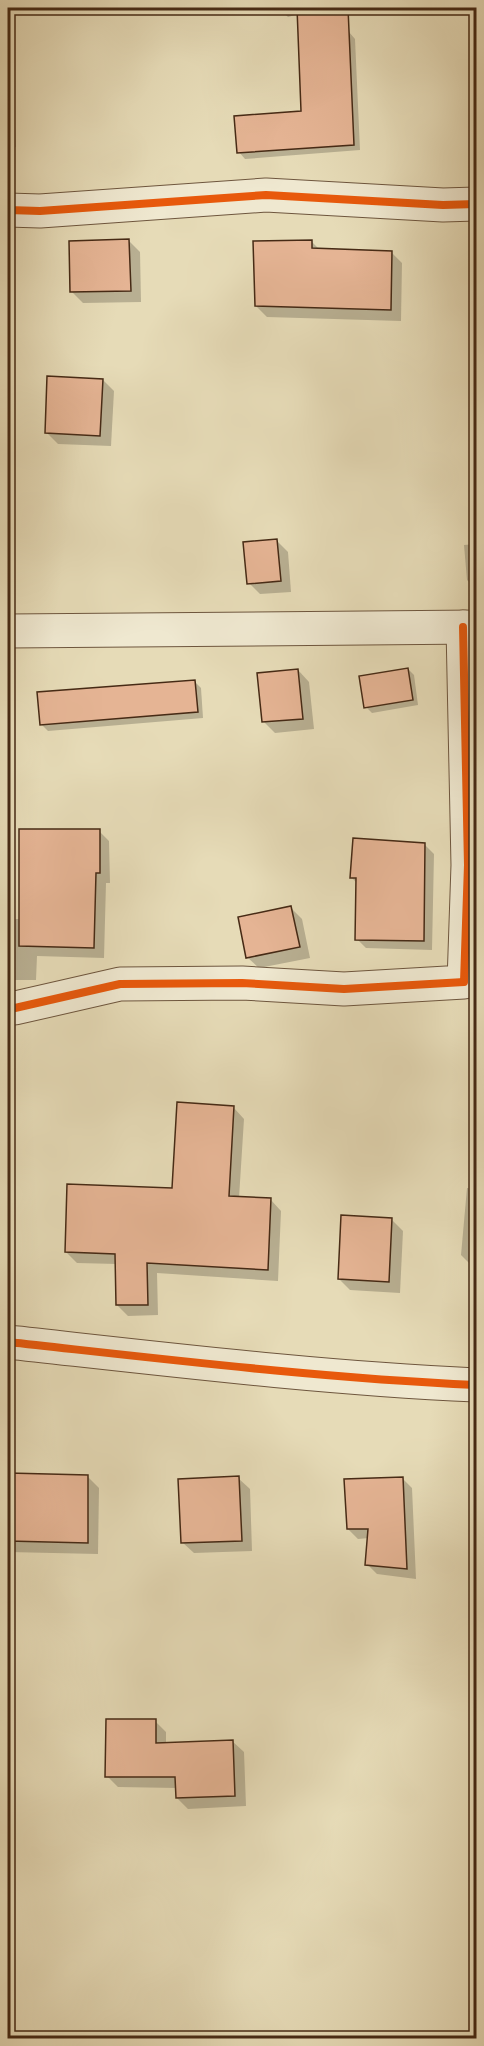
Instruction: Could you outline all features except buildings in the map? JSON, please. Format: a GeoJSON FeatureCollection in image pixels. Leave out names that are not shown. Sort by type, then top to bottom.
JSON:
{"type":"FeatureCollection","features":[{"type":"Feature","properties":{"kind":"street"},"geometry":{"type":"LineString","coordinates":[[8,210],[40,211],[266,195],[443,205],[477,204]]}},
{"type":"Feature","properties":{"kind":"street"},"geometry":{"type":"LineString","coordinates":[[8,631],[470,627],[468,865],[464,982],[344,989],[242,983],[120,984],[15,1008],[8,1007]]}},
{"type":"Feature","properties":{"kind":"street"},"geometry":{"type":"LineString","coordinates":[[8,1342],[253,1369],[404,1382],[477,1385]]}},
{"type":"Feature","properties":{"kind":"cycle path"},"geometry":{"type":"LineString","coordinates":[[8,210],[40,211],[266,195],[443,205],[476,204]]}},
{"type":"Feature","properties":{"kind":"cycle path"},"geometry":{"type":"LineString","coordinates":[[8,1007],[15,1008],[120,984],[242,983],[344,989],[464,982],[468,865],[463,627]]}},
{"type":"Feature","properties":{"kind":"cycle path"},"geometry":{"type":"LineString","coordinates":[[8,1342],[300,1373],[476,1385]]}}]}
